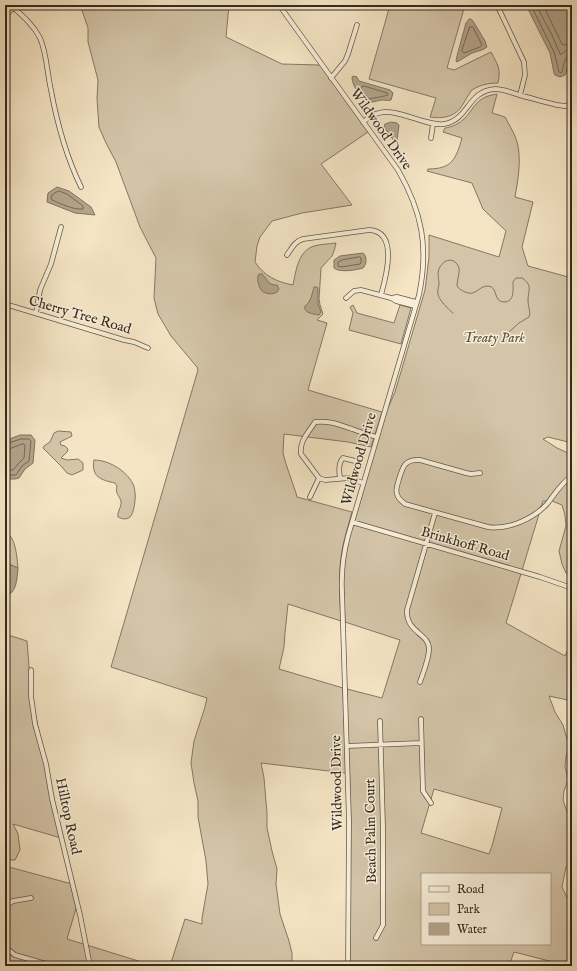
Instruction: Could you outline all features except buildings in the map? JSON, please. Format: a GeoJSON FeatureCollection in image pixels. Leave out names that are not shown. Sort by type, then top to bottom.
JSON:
{"type":"FeatureCollection","features":[{"type":"Feature","properties":{"kind":"street","name":"Wildwood Drive"},"geometry":{"type":"LineString","coordinates":[[279,5],[398,170],[410,194],[417,213],[423,251],[423,270],[416,304],[343,554],[341,579],[349,819],[348,966]]}},
{"type":"Feature","properties":{"kind":"street"},"geometry":{"type":"LineString","coordinates":[[497,5],[525,65],[525,75],[520,95]]}},
{"type":"Feature","properties":{"kind":"street"},"geometry":{"type":"LineString","coordinates":[[5,16],[15,7],[40,38],[62,139],[71,165],[81,187]]}},
{"type":"Feature","properties":{"kind":"street"},"geometry":{"type":"LineString","coordinates":[[331,78],[345,61],[357,25]]}},
{"type":"Feature","properties":{"kind":"street"},"geometry":{"type":"LineString","coordinates":[[363,122],[377,113],[387,112],[433,124],[446,124],[457,119],[465,112],[470,102],[475,97],[485,92],[498,89],[557,105],[565,106],[572,104]]}},
{"type":"Feature","properties":{"kind":"street"},"geometry":{"type":"LineString","coordinates":[[431,138],[433,124]]}},
{"type":"Feature","properties":{"kind":"street"},"geometry":{"type":"LineString","coordinates":[[36,313],[40,290],[52,264],[61,228]]}},
{"type":"Feature","properties":{"kind":"street"},"geometry":{"type":"LineString","coordinates":[[287,255],[295,243],[303,239],[369,230],[379,232],[385,239],[388,254],[386,277],[381,295]]}},
{"type":"Feature","properties":{"kind":"street"},"geometry":{"type":"LineString","coordinates":[[346,298],[359,290],[366,290],[391,298],[397,297],[416,304]]}},
{"type":"Feature","properties":{"kind":"street","name":"Cherry Tree Road"},"geometry":{"type":"LineString","coordinates":[[5,304],[134,342],[148,348]]}},
{"type":"Feature","properties":{"kind":"street"},"geometry":{"type":"LineString","coordinates":[[363,483],[349,478],[325,480],[319,478],[301,454],[300,450],[303,440],[315,422],[342,425],[376,437]]}},
{"type":"Feature","properties":{"kind":"street"},"geometry":{"type":"LineString","coordinates":[[340,478],[340,460],[343,458],[359,462]]}},
{"type":"Feature","properties":{"kind":"street"},"geometry":{"type":"LineString","coordinates":[[480,473],[466,473],[420,460],[409,461],[402,470],[396,488],[397,494],[400,500],[405,504],[496,528],[504,527],[528,519],[534,515],[547,504],[562,484],[572,476]]}},
{"type":"Feature","properties":{"kind":"street"},"geometry":{"type":"LineString","coordinates":[[310,497],[319,478]]}},
{"type":"Feature","properties":{"kind":"street"},"geometry":{"type":"LineString","coordinates":[[420,682],[429,654],[429,644],[411,626],[408,621],[407,610],[435,513]]}},
{"type":"Feature","properties":{"kind":"street","name":"Brinkhoff Road"},"geometry":{"type":"LineString","coordinates":[[352,522],[540,577],[572,588]]}},
{"type":"Feature","properties":{"kind":"street","name":"Hilltop Road"},"geometry":{"type":"LineString","coordinates":[[31,670],[31,696],[35,724],[46,764],[52,799],[80,915],[90,966]]}},
{"type":"Feature","properties":{"kind":"street"},"geometry":{"type":"LineString","coordinates":[[421,720],[423,791],[431,803]]}},
{"type":"Feature","properties":{"kind":"street","name":"Beach Palm Court"},"geometry":{"type":"LineString","coordinates":[[376,938],[382,926],[383,828],[380,722]]}},
{"type":"Feature","properties":{"kind":"street"},"geometry":{"type":"LineString","coordinates":[[347,746],[421,743]]}},
{"type":"Feature","properties":{"kind":"street"},"geometry":{"type":"LineString","coordinates":[[5,906],[13,901],[31,898]]}},
{"type":"Feature","properties":{"kind":"street"},"geometry":{"type":"LineString","coordinates":[[5,947],[15,954],[53,966]]}},
{"type":"Feature","properties":{"kind":"green space"},"geometry":{"type":"Polygon","coordinates":[[[79,5],[229,5],[226,37],[282,64],[320,65],[368,132],[321,164],[352,205],[302,213],[272,221],[260,237],[255,262],[262,271],[271,278],[293,285],[299,262],[304,252],[314,246],[336,243],[332,256],[321,268],[319,299],[323,314],[317,320],[327,323],[308,390],[382,412],[371,447],[348,442],[284,434],[283,453],[297,497],[352,512],[344,539],[341,560],[341,621],[288,604],[284,647],[279,669],[343,688],[346,773],[261,763],[264,778],[267,828],[277,869],[276,884],[280,914],[292,953],[292,966],[170,966],[185,919],[202,924],[208,884],[206,861],[198,817],[198,801],[191,763],[194,741],[207,698],[111,667],[198,370],[171,336],[158,314],[154,298],[156,258],[140,227],[116,162],[99,127],[97,99],[98,80],[88,42],[88,28],[79,5]]]}},
{"type":"Feature","properties":{"kind":"green space"},"geometry":{"type":"Polygon","coordinates":[[[390,5],[465,5],[447,68],[454,70],[491,52],[498,67],[498,83],[477,87],[471,91],[457,112],[449,116],[435,118],[430,117],[436,98],[369,79],[390,5]]]}},
{"type":"Feature","properties":{"kind":"green space","name":"Treaty Park"},"geometry":{"type":"Polygon","coordinates":[[[497,94],[492,113],[505,117],[518,146],[519,165],[515,197],[533,202],[522,247],[528,266],[572,278],[572,443],[548,437],[543,439],[570,454],[572,457],[572,576],[566,573],[559,551],[566,526],[562,505],[552,501],[543,501],[506,623],[565,656],[572,640],[572,701],[549,696],[555,712],[563,725],[569,746],[565,766],[568,780],[564,791],[563,800],[567,812],[572,813],[572,859],[566,867],[562,887],[572,908],[572,959],[569,966],[514,952],[509,966],[349,966],[347,689],[382,698],[400,640],[345,622],[343,579],[347,542],[387,410],[395,392],[425,290],[429,257],[429,235],[499,257],[506,231],[483,209],[472,183],[427,171],[428,169],[436,169],[448,165],[452,161],[458,152],[462,138],[443,132],[445,128],[460,122],[479,101],[485,97],[497,94]],[[434,789],[421,833],[489,854],[502,808],[434,789]]]}},
{"type":"Feature","properties":{"kind":"green space"},"geometry":{"type":"Polygon","coordinates":[[[353,305],[357,313],[394,323],[400,305],[411,308],[401,344],[349,330],[353,313],[350,307],[353,305]]]}},
{"type":"Feature","properties":{"kind":"green space"},"geometry":{"type":"Polygon","coordinates":[[[58,431],[71,432],[72,436],[60,442],[61,445],[68,449],[61,458],[67,460],[78,459],[83,463],[83,470],[72,475],[67,473],[43,448],[50,442],[54,433],[58,431]]]}},
{"type":"Feature","properties":{"kind":"green space"},"geometry":{"type":"Polygon","coordinates":[[[94,460],[111,464],[121,470],[130,479],[135,491],[135,502],[133,513],[130,517],[124,519],[118,517],[121,501],[117,493],[117,486],[115,483],[105,481],[98,477],[93,466],[94,460]]]}},
{"type":"Feature","properties":{"kind":"green space"},"geometry":{"type":"Polygon","coordinates":[[[5,532],[9,534],[14,543],[18,568],[11,565],[5,565],[5,532]]]}},
{"type":"Feature","properties":{"kind":"green space"},"geometry":{"type":"Polygon","coordinates":[[[5,634],[27,641],[31,693],[61,838],[13,824],[18,834],[20,850],[15,860],[10,860],[5,857],[5,634]]]}},
{"type":"Feature","properties":{"kind":"green space"},"geometry":{"type":"Polygon","coordinates":[[[5,866],[72,884],[77,905],[67,939],[155,966],[5,966],[5,866]]]}},
{"type":"Feature","properties":{"kind":"water"},"geometry":{"type":"Polygon","coordinates":[[[526,5],[571,5],[572,52],[565,75],[560,77],[555,75],[550,53],[526,5]]]}},
{"type":"Feature","properties":{"kind":"water"},"geometry":{"type":"Polygon","coordinates":[[[469,19],[473,21],[487,47],[472,53],[457,62],[457,56],[466,23],[469,19]]]}},
{"type":"Feature","properties":{"kind":"water"},"geometry":{"type":"Polygon","coordinates":[[[353,76],[357,77],[359,81],[390,90],[393,93],[391,100],[367,102],[359,94],[355,87],[352,80],[353,76]]]}},
{"type":"Feature","properties":{"kind":"water"},"geometry":{"type":"Polygon","coordinates":[[[391,122],[399,125],[396,142],[384,127],[385,124],[391,122]]]}},
{"type":"Feature","properties":{"kind":"water"},"geometry":{"type":"Polygon","coordinates":[[[57,187],[69,191],[91,207],[95,215],[75,213],[47,202],[48,193],[57,187]]]}},
{"type":"Feature","properties":{"kind":"water"},"geometry":{"type":"Polygon","coordinates":[[[363,253],[366,260],[363,268],[344,271],[334,268],[334,260],[340,256],[363,253]]]}},
{"type":"Feature","properties":{"kind":"water"},"geometry":{"type":"Polygon","coordinates":[[[259,274],[262,274],[270,283],[277,285],[279,289],[277,292],[269,294],[262,291],[258,283],[259,274]]]}},
{"type":"Feature","properties":{"kind":"water"},"geometry":{"type":"Polygon","coordinates":[[[314,287],[317,287],[318,289],[318,304],[321,312],[319,315],[307,312],[305,308],[310,300],[314,287]]]}},
{"type":"Feature","properties":{"kind":"water"},"geometry":{"type":"Polygon","coordinates":[[[20,435],[31,435],[35,440],[33,463],[25,469],[19,478],[5,479],[5,444],[7,440],[20,435]]]}},
{"type":"Feature","properties":{"kind":"water"},"geometry":{"type":"Polygon","coordinates":[[[5,565],[11,565],[18,568],[16,585],[9,595],[5,596],[5,565]]]}},
{"type":"Feature","properties":{"kind":"waterway"},"geometry":{"type":"LineString","coordinates":[[453,313],[446,307],[438,296],[438,271],[446,261],[452,260],[457,264],[459,268],[457,286],[460,289],[465,292],[472,293],[485,286],[488,286],[493,288],[498,300],[504,302],[512,298],[513,282],[516,278],[522,278],[529,285],[528,301],[530,315],[509,332]]}}]}
